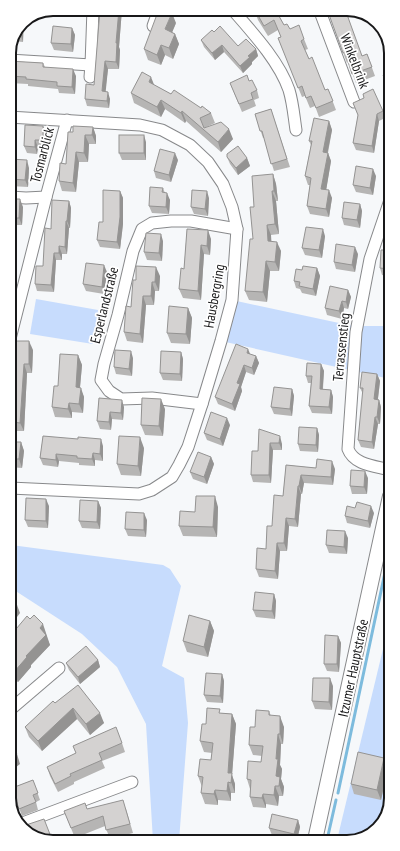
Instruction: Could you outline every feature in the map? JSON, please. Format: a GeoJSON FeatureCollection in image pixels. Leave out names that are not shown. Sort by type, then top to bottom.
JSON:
{"type":"FeatureCollection","features":[{"type":"Feature","properties":{"kind":"main road","name":"Itzumer Hauptstraße"},"geometry":{"type":"LineString","coordinates":[[316,835],[384,524]]}},
{"type":"Feature","properties":{"kind":"street"},"geometry":{"type":"LineString","coordinates":[[90,77],[93,16]]}},
{"type":"Feature","properties":{"kind":"street"},"geometry":{"type":"LineString","coordinates":[[149,38],[157,16]]}},
{"type":"Feature","properties":{"kind":"street"},"geometry":{"type":"LineString","coordinates":[[238,16],[257,39],[281,73],[289,90],[296,130]]}},
{"type":"Feature","properties":{"kind":"street","name":"Winkelbrink"},"geometry":{"type":"LineString","coordinates":[[322,16],[354,102]]}},
{"type":"Feature","properties":{"kind":"street"},"geometry":{"type":"LineString","coordinates":[[16,60],[91,64]]}},
{"type":"Feature","properties":{"kind":"street","name":"Hausbergring"},"geometry":{"type":"LineString","coordinates":[[16,117],[140,125],[162,130],[190,145],[208,162],[223,184],[232,206],[237,229],[232,300],[221,342],[188,446],[172,477],[152,490],[138,494],[16,488]]}},
{"type":"Feature","properties":{"kind":"street","name":"Tosmarblick"},"geometry":{"type":"LineString","coordinates":[[16,316],[67,120]]}},
{"type":"Feature","properties":{"kind":"street","name":"Tosmarblick"},"geometry":{"type":"LineString","coordinates":[[16,197],[46,197]]}},
{"type":"Feature","properties":{"kind":"street","name":"Terrassenstieg"},"geometry":{"type":"LineString","coordinates":[[384,217],[370,259],[356,332],[348,449],[351,456],[358,462],[384,468]]}},
{"type":"Feature","properties":{"kind":"street","name":"Esperlandstraße"},"geometry":{"type":"LineString","coordinates":[[202,404],[152,398],[121,399],[109,391],[101,380],[104,364],[118,315],[133,252],[142,229],[152,222],[191,221],[237,229]]}},
{"type":"Feature","properties":{"kind":"street"},"geometry":{"type":"LineString","coordinates":[[16,705],[59,668]]}},
{"type":"Feature","properties":{"kind":"street"},"geometry":{"type":"LineString","coordinates":[[25,822],[132,782]]}},
{"type":"Feature","properties":{"kind":"shaded area"},"geometry":{"type":"Polygon","coordinates":[[[36,299],[98,310],[93,344],[30,334],[36,299]]]}},
{"type":"Feature","properties":{"kind":"shaded area"},"geometry":{"type":"Polygon","coordinates":[[[232,300],[353,326],[384,326],[384,378],[221,341],[232,300]]]}},
{"type":"Feature","properties":{"kind":"shaded area"},"geometry":{"type":"Polygon","coordinates":[[[16,546],[163,565],[170,569],[181,586],[162,666],[184,678],[188,723],[179,835],[153,835],[146,724],[117,667],[82,634],[16,591],[16,546]]]}},
{"type":"Feature","properties":{"kind":"shaded area"},"geometry":{"type":"Polygon","coordinates":[[[383,649],[384,803],[378,819],[368,829],[354,834],[338,835],[383,649]]]}},
{"type":"Feature","properties":{"kind":"building"},"geometry":{"type":"Polygon","coordinates":[[[99,16],[118,16],[116,62],[105,61],[102,91],[108,92],[107,101],[85,99],[86,84],[94,85],[99,16]]]}},
{"type":"Feature","properties":{"kind":"building"},"geometry":{"type":"Polygon","coordinates":[[[156,16],[171,16],[165,29],[175,34],[169,48],[161,45],[157,55],[144,49],[156,16]]]}},
{"type":"Feature","properties":{"kind":"building"},"geometry":{"type":"Polygon","coordinates":[[[258,16],[279,16],[284,25],[287,24],[290,29],[299,25],[304,39],[301,41],[309,59],[312,57],[325,90],[328,89],[333,101],[316,108],[311,96],[306,98],[302,86],[298,88],[278,38],[281,37],[274,20],[264,26],[258,16]]]}},
{"type":"Feature","properties":{"kind":"building"},"geometry":{"type":"Polygon","coordinates":[[[330,16],[348,16],[362,56],[367,54],[372,67],[352,74],[345,52],[343,53],[330,16]]]}},
{"type":"Feature","properties":{"kind":"building"},"geometry":{"type":"Polygon","coordinates":[[[53,26],[72,28],[71,44],[51,43],[53,26]]]}},
{"type":"Feature","properties":{"kind":"building"},"geometry":{"type":"Polygon","coordinates":[[[220,26],[238,46],[246,39],[256,49],[240,66],[222,45],[212,53],[201,40],[212,30],[214,32],[220,26]]]}},
{"type":"Feature","properties":{"kind":"building"},"geometry":{"type":"Polygon","coordinates":[[[16,61],[43,63],[43,67],[73,69],[72,87],[57,86],[57,82],[26,79],[26,77],[16,76],[16,61]]]}},
{"type":"Feature","properties":{"kind":"building"},"geometry":{"type":"Polygon","coordinates":[[[142,72],[151,77],[149,82],[171,94],[174,90],[211,113],[200,118],[204,128],[221,122],[229,129],[218,142],[182,111],[181,113],[161,100],[157,107],[131,93],[142,72]]]}},
{"type":"Feature","properties":{"kind":"building"},"geometry":{"type":"Polygon","coordinates":[[[247,75],[249,81],[252,80],[257,90],[251,93],[253,99],[239,104],[230,83],[247,75]]]}},
{"type":"Feature","properties":{"kind":"building"},"geometry":{"type":"Polygon","coordinates":[[[373,89],[383,111],[377,114],[372,146],[353,143],[358,115],[353,103],[364,98],[363,94],[373,89]]]}},
{"type":"Feature","properties":{"kind":"building"},"geometry":{"type":"Polygon","coordinates":[[[271,109],[287,159],[271,164],[262,131],[260,131],[255,114],[271,109]]]}},
{"type":"Feature","properties":{"kind":"building"},"geometry":{"type":"Polygon","coordinates":[[[314,118],[329,121],[323,152],[328,153],[321,189],[329,190],[326,209],[307,206],[311,178],[305,176],[312,141],[309,141],[314,118]]]}},
{"type":"Feature","properties":{"kind":"building"},"geometry":{"type":"Polygon","coordinates":[[[25,125],[43,126],[43,140],[35,140],[35,147],[24,146],[25,125]]]}},
{"type":"Feature","properties":{"kind":"building"},"geometry":{"type":"Polygon","coordinates":[[[73,126],[93,127],[92,135],[85,135],[84,153],[76,152],[73,183],[59,181],[60,163],[66,164],[68,132],[73,132],[73,126]]]}},
{"type":"Feature","properties":{"kind":"building"},"geometry":{"type":"Polygon","coordinates":[[[119,135],[144,135],[144,153],[119,153],[119,135]]]}},
{"type":"Feature","properties":{"kind":"building"},"geometry":{"type":"Polygon","coordinates":[[[238,146],[247,158],[236,168],[227,157],[227,154],[238,146]]]}},
{"type":"Feature","properties":{"kind":"building"},"geometry":{"type":"Polygon","coordinates":[[[160,149],[175,153],[169,175],[154,171],[160,149]]]}},
{"type":"Feature","properties":{"kind":"building"},"geometry":{"type":"Polygon","coordinates":[[[16,159],[27,160],[25,180],[16,179],[16,159]]]}},
{"type":"Feature","properties":{"kind":"building"},"geometry":{"type":"Polygon","coordinates":[[[356,166],[373,169],[370,188],[353,185],[356,166]]]}},
{"type":"Feature","properties":{"kind":"building"},"geometry":{"type":"Polygon","coordinates":[[[273,174],[274,191],[272,191],[275,224],[267,225],[268,241],[277,242],[275,262],[266,261],[263,292],[245,291],[250,239],[253,239],[250,207],[254,207],[252,176],[273,174]]]}},
{"type":"Feature","properties":{"kind":"building"},"geometry":{"type":"Polygon","coordinates":[[[150,187],[163,188],[162,192],[167,193],[166,207],[149,206],[150,187]]]}},
{"type":"Feature","properties":{"kind":"building"},"geometry":{"type":"Polygon","coordinates":[[[103,190],[120,191],[120,217],[117,242],[97,240],[99,222],[103,222],[103,190]]]}},
{"type":"Feature","properties":{"kind":"building"},"geometry":{"type":"Polygon","coordinates":[[[192,190],[207,191],[205,209],[191,207],[192,190]]]}},
{"type":"Feature","properties":{"kind":"building"},"geometry":{"type":"Polygon","coordinates":[[[16,199],[20,199],[19,218],[16,218],[16,199]]]}},
{"type":"Feature","properties":{"kind":"building"},"geometry":{"type":"Polygon","coordinates":[[[52,200],[69,201],[66,221],[65,247],[59,246],[59,253],[54,253],[51,285],[35,284],[36,266],[43,266],[45,228],[51,229],[52,200]]]}},
{"type":"Feature","properties":{"kind":"building"},"geometry":{"type":"Polygon","coordinates":[[[344,202],[360,204],[357,220],[342,218],[344,202]]]}},
{"type":"Feature","properties":{"kind":"building"},"geometry":{"type":"Polygon","coordinates":[[[306,227],[323,229],[319,250],[302,248],[306,227]]]}},
{"type":"Feature","properties":{"kind":"building"},"geometry":{"type":"Polygon","coordinates":[[[187,229],[208,230],[207,246],[201,245],[198,291],[179,289],[181,268],[184,269],[187,229]]]}},
{"type":"Feature","properties":{"kind":"building"},"geometry":{"type":"Polygon","coordinates":[[[146,233],[161,234],[159,253],[144,252],[146,233]]]}},
{"type":"Feature","properties":{"kind":"building"},"geometry":{"type":"Polygon","coordinates":[[[336,244],[355,247],[352,265],[334,262],[336,244]]]}},
{"type":"Feature","properties":{"kind":"building"},"geometry":{"type":"Polygon","coordinates":[[[381,250],[384,250],[384,268],[380,268],[381,250]]]}},
{"type":"Feature","properties":{"kind":"building"},"geometry":{"type":"Polygon","coordinates":[[[86,263],[104,265],[102,287],[83,284],[86,263]]]}},
{"type":"Feature","properties":{"kind":"building"},"geometry":{"type":"Polygon","coordinates":[[[136,266],[156,267],[155,282],[152,282],[151,296],[143,296],[140,334],[124,332],[126,306],[131,307],[133,280],[136,280],[136,266]]]}},
{"type":"Feature","properties":{"kind":"building"},"geometry":{"type":"Polygon","coordinates":[[[303,266],[317,268],[313,289],[299,286],[300,282],[294,281],[296,269],[302,270],[303,266]]]}},
{"type":"Feature","properties":{"kind":"building"},"geometry":{"type":"Polygon","coordinates":[[[330,286],[348,290],[346,302],[342,301],[339,311],[325,308],[330,286]]]}},
{"type":"Feature","properties":{"kind":"building"},"geometry":{"type":"Polygon","coordinates":[[[169,306],[188,308],[186,334],[167,333],[169,306]]]}},
{"type":"Feature","properties":{"kind":"building"},"geometry":{"type":"Polygon","coordinates":[[[16,341],[29,341],[29,364],[24,364],[20,423],[16,422],[16,341]]]}},
{"type":"Feature","properties":{"kind":"building"},"geometry":{"type":"Polygon","coordinates":[[[236,344],[248,349],[247,353],[256,356],[252,368],[244,365],[237,383],[240,384],[232,404],[215,397],[236,344]]]}},
{"type":"Feature","properties":{"kind":"building"},"geometry":{"type":"Polygon","coordinates":[[[115,350],[131,351],[129,369],[114,367],[115,350]]]}},
{"type":"Feature","properties":{"kind":"building"},"geometry":{"type":"Polygon","coordinates":[[[161,351],[181,352],[180,374],[160,373],[161,351]]]}},
{"type":"Feature","properties":{"kind":"building"},"geometry":{"type":"Polygon","coordinates":[[[60,354],[78,355],[76,387],[81,388],[79,404],[69,403],[68,409],[52,407],[54,386],[58,386],[60,354]]]}},
{"type":"Feature","properties":{"kind":"building"},"geometry":{"type":"Polygon","coordinates":[[[307,363],[321,364],[320,389],[331,390],[329,407],[309,406],[312,376],[306,376],[307,363]]]}},
{"type":"Feature","properties":{"kind":"building"},"geometry":{"type":"Polygon","coordinates":[[[362,372],[377,374],[374,399],[379,400],[372,442],[358,440],[363,388],[360,388],[362,372]]]}},
{"type":"Feature","properties":{"kind":"building"},"geometry":{"type":"Polygon","coordinates":[[[274,387],[292,389],[290,409],[271,407],[274,387]]]}},
{"type":"Feature","properties":{"kind":"building"},"geometry":{"type":"Polygon","coordinates":[[[99,398],[122,400],[121,413],[110,412],[109,422],[97,421],[99,398]]]}},
{"type":"Feature","properties":{"kind":"building"},"geometry":{"type":"Polygon","coordinates":[[[142,398],[161,399],[159,426],[141,425],[142,398]]]}},
{"type":"Feature","properties":{"kind":"building"},"geometry":{"type":"Polygon","coordinates":[[[211,412],[227,418],[220,439],[204,433],[211,412]]]}},
{"type":"Feature","properties":{"kind":"building"},"geometry":{"type":"Polygon","coordinates":[[[299,427],[317,428],[316,445],[298,444],[299,427]]]}},
{"type":"Feature","properties":{"kind":"building"},"geometry":{"type":"Polygon","coordinates":[[[259,429],[280,436],[279,443],[270,443],[269,475],[251,475],[252,451],[258,451],[259,429]]]}},
{"type":"Feature","properties":{"kind":"building"},"geometry":{"type":"Polygon","coordinates":[[[43,436],[101,439],[100,454],[93,453],[92,459],[56,454],[56,460],[40,458],[43,436]]]}},
{"type":"Feature","properties":{"kind":"building"},"geometry":{"type":"Polygon","coordinates":[[[119,436],[140,437],[138,466],[117,464],[119,436]]]}},
{"type":"Feature","properties":{"kind":"building"},"geometry":{"type":"Polygon","coordinates":[[[16,442],[21,442],[19,459],[16,459],[16,442]]]}},
{"type":"Feature","properties":{"kind":"building"},"geometry":{"type":"Polygon","coordinates":[[[198,452],[211,457],[204,477],[190,472],[198,452]]]}},
{"type":"Feature","properties":{"kind":"building"},"geometry":{"type":"Polygon","coordinates":[[[317,459],[332,461],[331,477],[301,475],[298,486],[295,519],[286,518],[284,543],[277,543],[275,571],[256,569],[257,548],[266,549],[267,526],[272,526],[274,495],[283,496],[286,465],[316,468],[317,459]]]}},
{"type":"Feature","properties":{"kind":"building"},"geometry":{"type":"Polygon","coordinates":[[[351,470],[365,471],[364,487],[350,486],[351,470]]]}},
{"type":"Feature","properties":{"kind":"building"},"geometry":{"type":"Polygon","coordinates":[[[196,496],[215,496],[213,527],[179,526],[180,511],[195,512],[196,496]]]}},
{"type":"Feature","properties":{"kind":"building"},"geometry":{"type":"Polygon","coordinates":[[[26,498],[46,499],[46,521],[25,520],[26,498]]]}},
{"type":"Feature","properties":{"kind":"building"},"geometry":{"type":"Polygon","coordinates":[[[80,500],[98,501],[97,522],[79,521],[80,500]]]}},
{"type":"Feature","properties":{"kind":"building"},"geometry":{"type":"Polygon","coordinates":[[[357,502],[371,506],[368,521],[345,516],[347,506],[355,508],[357,502]]]}},
{"type":"Feature","properties":{"kind":"building"},"geometry":{"type":"Polygon","coordinates":[[[126,512],[144,513],[144,530],[125,529],[126,512]]]}},
{"type":"Feature","properties":{"kind":"building"},"geometry":{"type":"Polygon","coordinates":[[[327,530],[345,531],[344,547],[326,545],[327,530]]]}},
{"type":"Feature","properties":{"kind":"building"},"geometry":{"type":"Polygon","coordinates":[[[255,592],[274,594],[272,611],[253,610],[255,592]]]}},
{"type":"Feature","properties":{"kind":"building"},"geometry":{"type":"Polygon","coordinates":[[[34,615],[43,624],[40,628],[46,635],[26,656],[27,657],[16,670],[16,629],[27,616],[30,619],[34,615]]]}},
{"type":"Feature","properties":{"kind":"building"},"geometry":{"type":"Polygon","coordinates":[[[189,615],[210,621],[204,647],[183,641],[189,615]]]}},
{"type":"Feature","properties":{"kind":"building"},"geometry":{"type":"Polygon","coordinates":[[[325,635],[338,636],[337,664],[324,664],[325,635]]]}},
{"type":"Feature","properties":{"kind":"building"},"geometry":{"type":"Polygon","coordinates":[[[86,646],[98,660],[78,677],[66,663],[86,646]]]}},
{"type":"Feature","properties":{"kind":"building"},"geometry":{"type":"Polygon","coordinates":[[[206,673],[222,674],[220,696],[204,695],[206,673]]]}},
{"type":"Feature","properties":{"kind":"building"},"geometry":{"type":"Polygon","coordinates":[[[313,678],[330,678],[329,702],[312,701],[313,678]]]}},
{"type":"Feature","properties":{"kind":"building"},"geometry":{"type":"Polygon","coordinates":[[[78,685],[100,713],[86,724],[73,708],[38,741],[25,727],[53,701],[55,703],[78,685]]]}},
{"type":"Feature","properties":{"kind":"building"},"geometry":{"type":"Polygon","coordinates":[[[207,708],[220,709],[219,713],[232,714],[228,773],[232,773],[231,783],[228,782],[227,791],[215,790],[214,794],[201,793],[203,777],[198,776],[200,759],[211,760],[213,743],[200,741],[202,724],[206,724],[207,708]]]}},
{"type":"Feature","properties":{"kind":"building"},"geometry":{"type":"Polygon","coordinates":[[[256,710],[269,711],[269,715],[280,716],[280,734],[278,734],[276,759],[278,759],[276,776],[280,777],[279,786],[275,786],[274,795],[263,794],[262,798],[250,797],[251,780],[247,779],[248,761],[261,762],[263,746],[249,745],[250,727],[255,727],[256,710]]]}},
{"type":"Feature","properties":{"kind":"building"},"geometry":{"type":"Polygon","coordinates":[[[116,727],[122,743],[99,753],[102,760],[70,774],[71,776],[55,784],[47,767],[76,753],[73,746],[116,727]]]}},
{"type":"Feature","properties":{"kind":"building"},"geometry":{"type":"Polygon","coordinates":[[[358,752],[384,758],[377,790],[351,784],[358,752]]]}},
{"type":"Feature","properties":{"kind":"building"},"geometry":{"type":"Polygon","coordinates":[[[33,780],[38,793],[33,795],[36,802],[19,809],[16,798],[16,786],[33,780]]]}},
{"type":"Feature","properties":{"kind":"building"},"geometry":{"type":"Polygon","coordinates":[[[123,800],[130,824],[106,830],[103,816],[71,828],[64,811],[85,803],[87,809],[123,800]]]}},
{"type":"Feature","properties":{"kind":"building"},"geometry":{"type":"Polygon","coordinates":[[[272,814],[298,820],[294,834],[269,828],[272,814]]]}},
{"type":"Feature","properties":{"kind":"building"},"geometry":{"type":"Polygon","coordinates":[[[44,819],[50,835],[32,829],[28,824],[44,819]]]}},
{"type":"Feature","properties":{"kind":"waterway"},"geometry":{"type":"LineString","coordinates":[[338,793],[384,577]]}},
{"type":"Feature","properties":{"kind":"waterway"},"geometry":{"type":"LineString","coordinates":[[328,835],[336,800]]}}]}
